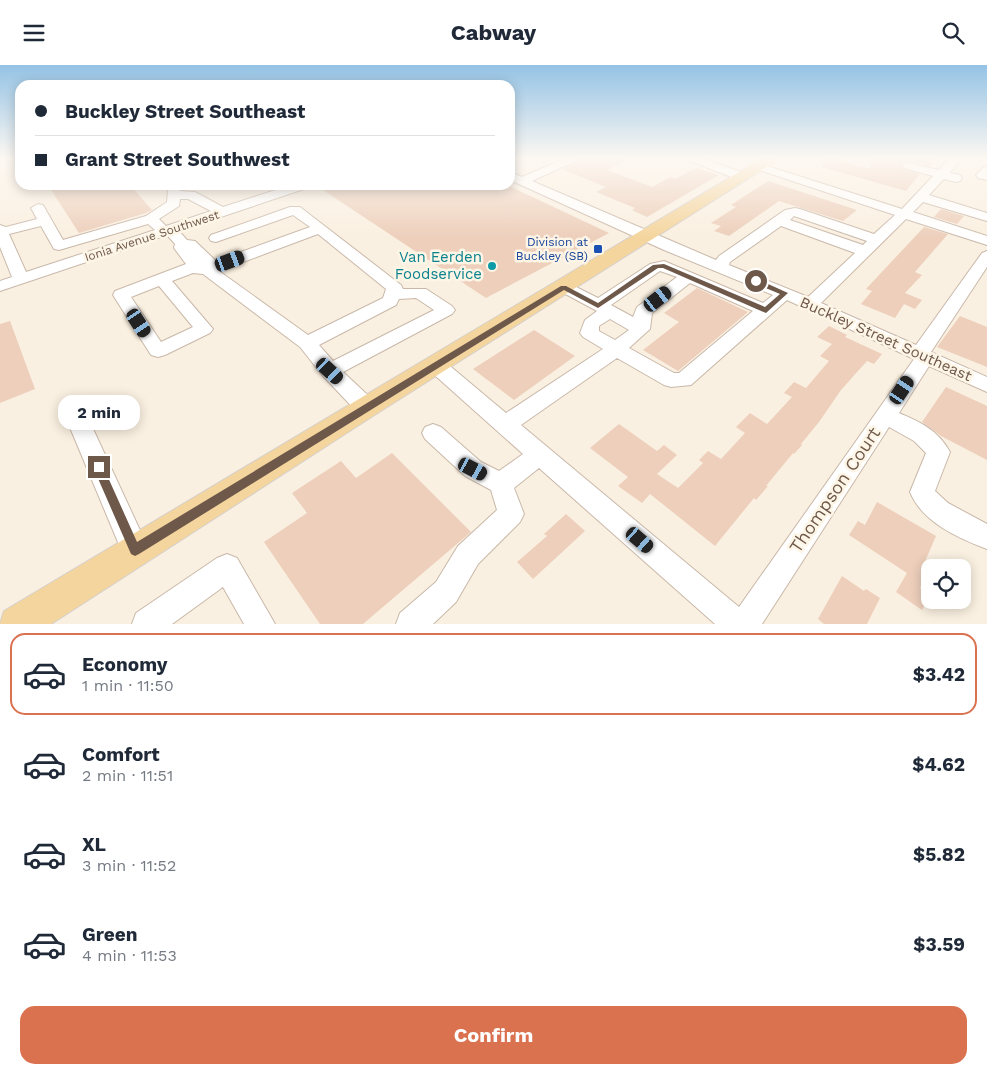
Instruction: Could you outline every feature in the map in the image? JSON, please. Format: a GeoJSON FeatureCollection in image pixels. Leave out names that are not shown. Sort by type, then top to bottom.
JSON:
{"type":"FeatureCollection","features":[{"type":"Feature","properties":{"kind":"main road"},"geometry":{"type":"LineString","coordinates":[[17,624],[366,407],[437,366],[730,185]]}},
{"type":"Feature","properties":{"kind":"street"},"geometry":{"type":"LineString","coordinates":[[530,185],[645,237]]}},
{"type":"Feature","properties":{"kind":"street"},"geometry":{"type":"LineString","coordinates":[[812,185],[987,241]]}},
{"type":"Feature","properties":{"kind":"street"},"geometry":{"type":"LineString","coordinates":[[810,304],[931,185]]}},
{"type":"Feature","properties":{"kind":"street"},"geometry":{"type":"LineString","coordinates":[[21,279],[6,259],[1,230],[41,214],[59,246],[151,219],[174,203],[172,190],[190,195],[222,212]]}},
{"type":"Feature","properties":{"kind":"street","name":"Ionia Avenue Southwest"},"geometry":{"type":"LineString","coordinates":[[0,286],[285,190]]}},
{"type":"Feature","properties":{"kind":"street"},"geometry":{"type":"LineString","coordinates":[[920,197],[987,217]]}},
{"type":"Feature","properties":{"kind":"street"},"geometry":{"type":"LineString","coordinates":[[216,238],[294,210],[320,228],[395,288],[390,301],[307,343]]}},
{"type":"Feature","properties":{"kind":"street"},"geometry":{"type":"LineString","coordinates":[[783,222],[783,218],[795,212],[877,239]]}},
{"type":"Feature","properties":{"kind":"street"},"geometry":{"type":"LineString","coordinates":[[151,219],[183,244],[181,248],[201,268],[307,343],[330,371],[366,407]]}},
{"type":"Feature","properties":{"kind":"street"},"geometry":{"type":"LineString","coordinates":[[720,267],[724,259],[777,222],[783,222],[865,251]]}},
{"type":"Feature","properties":{"kind":"street"},"geometry":{"type":"LineString","coordinates":[[162,279],[204,329],[158,351],[121,295],[162,279],[201,268],[320,228]]}},
{"type":"Feature","properties":{"kind":"street","name":"Buckley Street Southeast"},"geometry":{"type":"LineString","coordinates":[[645,237],[810,304],[987,385]]}},
{"type":"Feature","properties":{"kind":"street","name":"Thompson Court"},"geometry":{"type":"LineString","coordinates":[[745,624],[885,416],[922,355],[987,256]]}},
{"type":"Feature","properties":{"kind":"street"},"geometry":{"type":"LineString","coordinates":[[766,310],[664,266],[656,267],[604,309],[591,324],[589,333],[671,380],[684,380],[766,310],[784,293]]}},
{"type":"Feature","properties":{"kind":"street"},"geometry":{"type":"LineString","coordinates":[[506,424],[616,349],[641,329],[643,311],[688,276]]}},
{"type":"Feature","properties":{"kind":"street"},"geometry":{"type":"LineString","coordinates":[[564,287],[641,329]]}},
{"type":"Feature","properties":{"kind":"street"},"geometry":{"type":"LineString","coordinates":[[330,371],[446,310],[420,293],[393,294]]}},
{"type":"Feature","properties":{"kind":"street"},"geometry":{"type":"LineString","coordinates":[[437,366],[738,624]]}},
{"type":"Feature","properties":{"kind":"street"},"geometry":{"type":"LineString","coordinates":[[885,416],[930,439],[935,445],[938,452],[922,492],[922,498],[987,537]]}},
{"type":"Feature","properties":{"kind":"street"},"geometry":{"type":"LineString","coordinates":[[77,418],[135,550]]}},
{"type":"Feature","properties":{"kind":"street"},"geometry":{"type":"LineString","coordinates":[[411,624],[446,592],[468,555],[511,514],[501,484],[473,469],[433,433]]}},
{"type":"Feature","properties":{"kind":"street"},"geometry":{"type":"LineString","coordinates":[[501,484],[540,454]]}},
{"type":"Feature","properties":{"kind":"street"},"geometry":{"type":"LineString","coordinates":[[147,624],[227,567],[260,624]]}},
{"type":"Feature","properties":{"kind":"building"},"geometry":{"type":"Polygon","coordinates":[[[601,185],[647,185],[652,187],[656,185],[702,185],[647,217],[632,210],[635,208],[596,192],[606,187],[601,185]]]}},
{"type":"Feature","properties":{"kind":"building"},"geometry":{"type":"Polygon","coordinates":[[[762,185],[781,185],[857,210],[843,221],[779,201],[729,236],[714,231],[721,226],[711,223],[736,207],[731,205],[762,185]]]}},
{"type":"Feature","properties":{"kind":"building"},"geometry":{"type":"Polygon","coordinates":[[[885,185],[911,185],[906,191],[885,185]]]}},
{"type":"Feature","properties":{"kind":"building","name":"Van Eerden Foodservice"},"geometry":{"type":"Polygon","coordinates":[[[515,189],[609,233],[486,298],[323,190],[515,189]]]}},
{"type":"Feature","properties":{"kind":"building"},"geometry":{"type":"Polygon","coordinates":[[[51,190],[134,190],[152,210],[146,213],[79,233],[51,190]]]}},
{"type":"Feature","properties":{"kind":"building"},"geometry":{"type":"Polygon","coordinates":[[[941,209],[964,216],[957,224],[934,217],[941,209]]]}},
{"type":"Feature","properties":{"kind":"building"},"geometry":{"type":"Polygon","coordinates":[[[924,227],[948,234],[915,272],[922,275],[905,293],[922,300],[915,309],[904,304],[895,318],[861,304],[872,291],[866,289],[924,227]]]}},
{"type":"Feature","properties":{"kind":"building"},"geometry":{"type":"Polygon","coordinates":[[[697,288],[748,312],[678,371],[643,350],[679,322],[664,313],[697,288]]]}},
{"type":"Feature","properties":{"kind":"building"},"geometry":{"type":"Polygon","coordinates":[[[960,316],[987,327],[987,367],[937,347],[960,316]]]}},
{"type":"Feature","properties":{"kind":"building"},"geometry":{"type":"Polygon","coordinates":[[[10,321],[35,389],[0,403],[0,324],[10,321]]]}},
{"type":"Feature","properties":{"kind":"building"},"geometry":{"type":"Polygon","coordinates":[[[829,326],[847,335],[845,337],[882,354],[874,364],[867,361],[841,390],[802,445],[793,453],[756,500],[754,498],[715,546],[650,494],[642,503],[618,486],[628,477],[590,448],[619,424],[657,451],[664,445],[677,455],[657,474],[678,488],[703,463],[699,460],[708,451],[721,459],[745,433],[736,427],[750,413],[767,424],[792,397],[784,393],[794,382],[806,388],[829,361],[820,356],[832,344],[817,337],[829,326]]]}},
{"type":"Feature","properties":{"kind":"building"},"geometry":{"type":"Polygon","coordinates":[[[534,330],[575,356],[514,400],[473,369],[534,330]]]}},
{"type":"Feature","properties":{"kind":"building"},"geometry":{"type":"Polygon","coordinates":[[[946,387],[987,406],[987,460],[941,436],[922,422],[946,387]]]}},
{"type":"Feature","properties":{"kind":"building"},"geometry":{"type":"Polygon","coordinates":[[[392,453],[471,532],[363,624],[320,624],[264,542],[307,513],[292,493],[341,461],[356,478],[392,453]]]}},
{"type":"Feature","properties":{"kind":"building"},"geometry":{"type":"Polygon","coordinates":[[[877,502],[936,536],[926,559],[921,559],[920,588],[922,610],[896,592],[907,573],[849,535],[858,521],[865,525],[877,502]]]}},
{"type":"Feature","properties":{"kind":"building"},"geometry":{"type":"Polygon","coordinates":[[[566,514],[585,531],[533,579],[517,562],[547,536],[544,534],[566,514]]]}},
{"type":"Feature","properties":{"kind":"building"},"geometry":{"type":"Polygon","coordinates":[[[842,576],[864,591],[866,589],[880,598],[867,624],[824,624],[818,619],[842,576]]]}},
{"type":"Feature","properties":{"kind":"place","name":"Division at Buckley (SB)"},"geometry":{"type":"Point","coordinates":[598,249]}},
{"type":"Feature","properties":{"kind":"place","name":"Van Eerden Foodservice"},"geometry":{"type":"Point","coordinates":[492,266]}},
{"type":"Feature","properties":{"kind":"route"},"geometry":{"type":"LineString","coordinates":[[99,467],[135,550],[564,287],[598,306],[656,267],[664,266],[766,310],[784,293],[756,281]]}}]}
